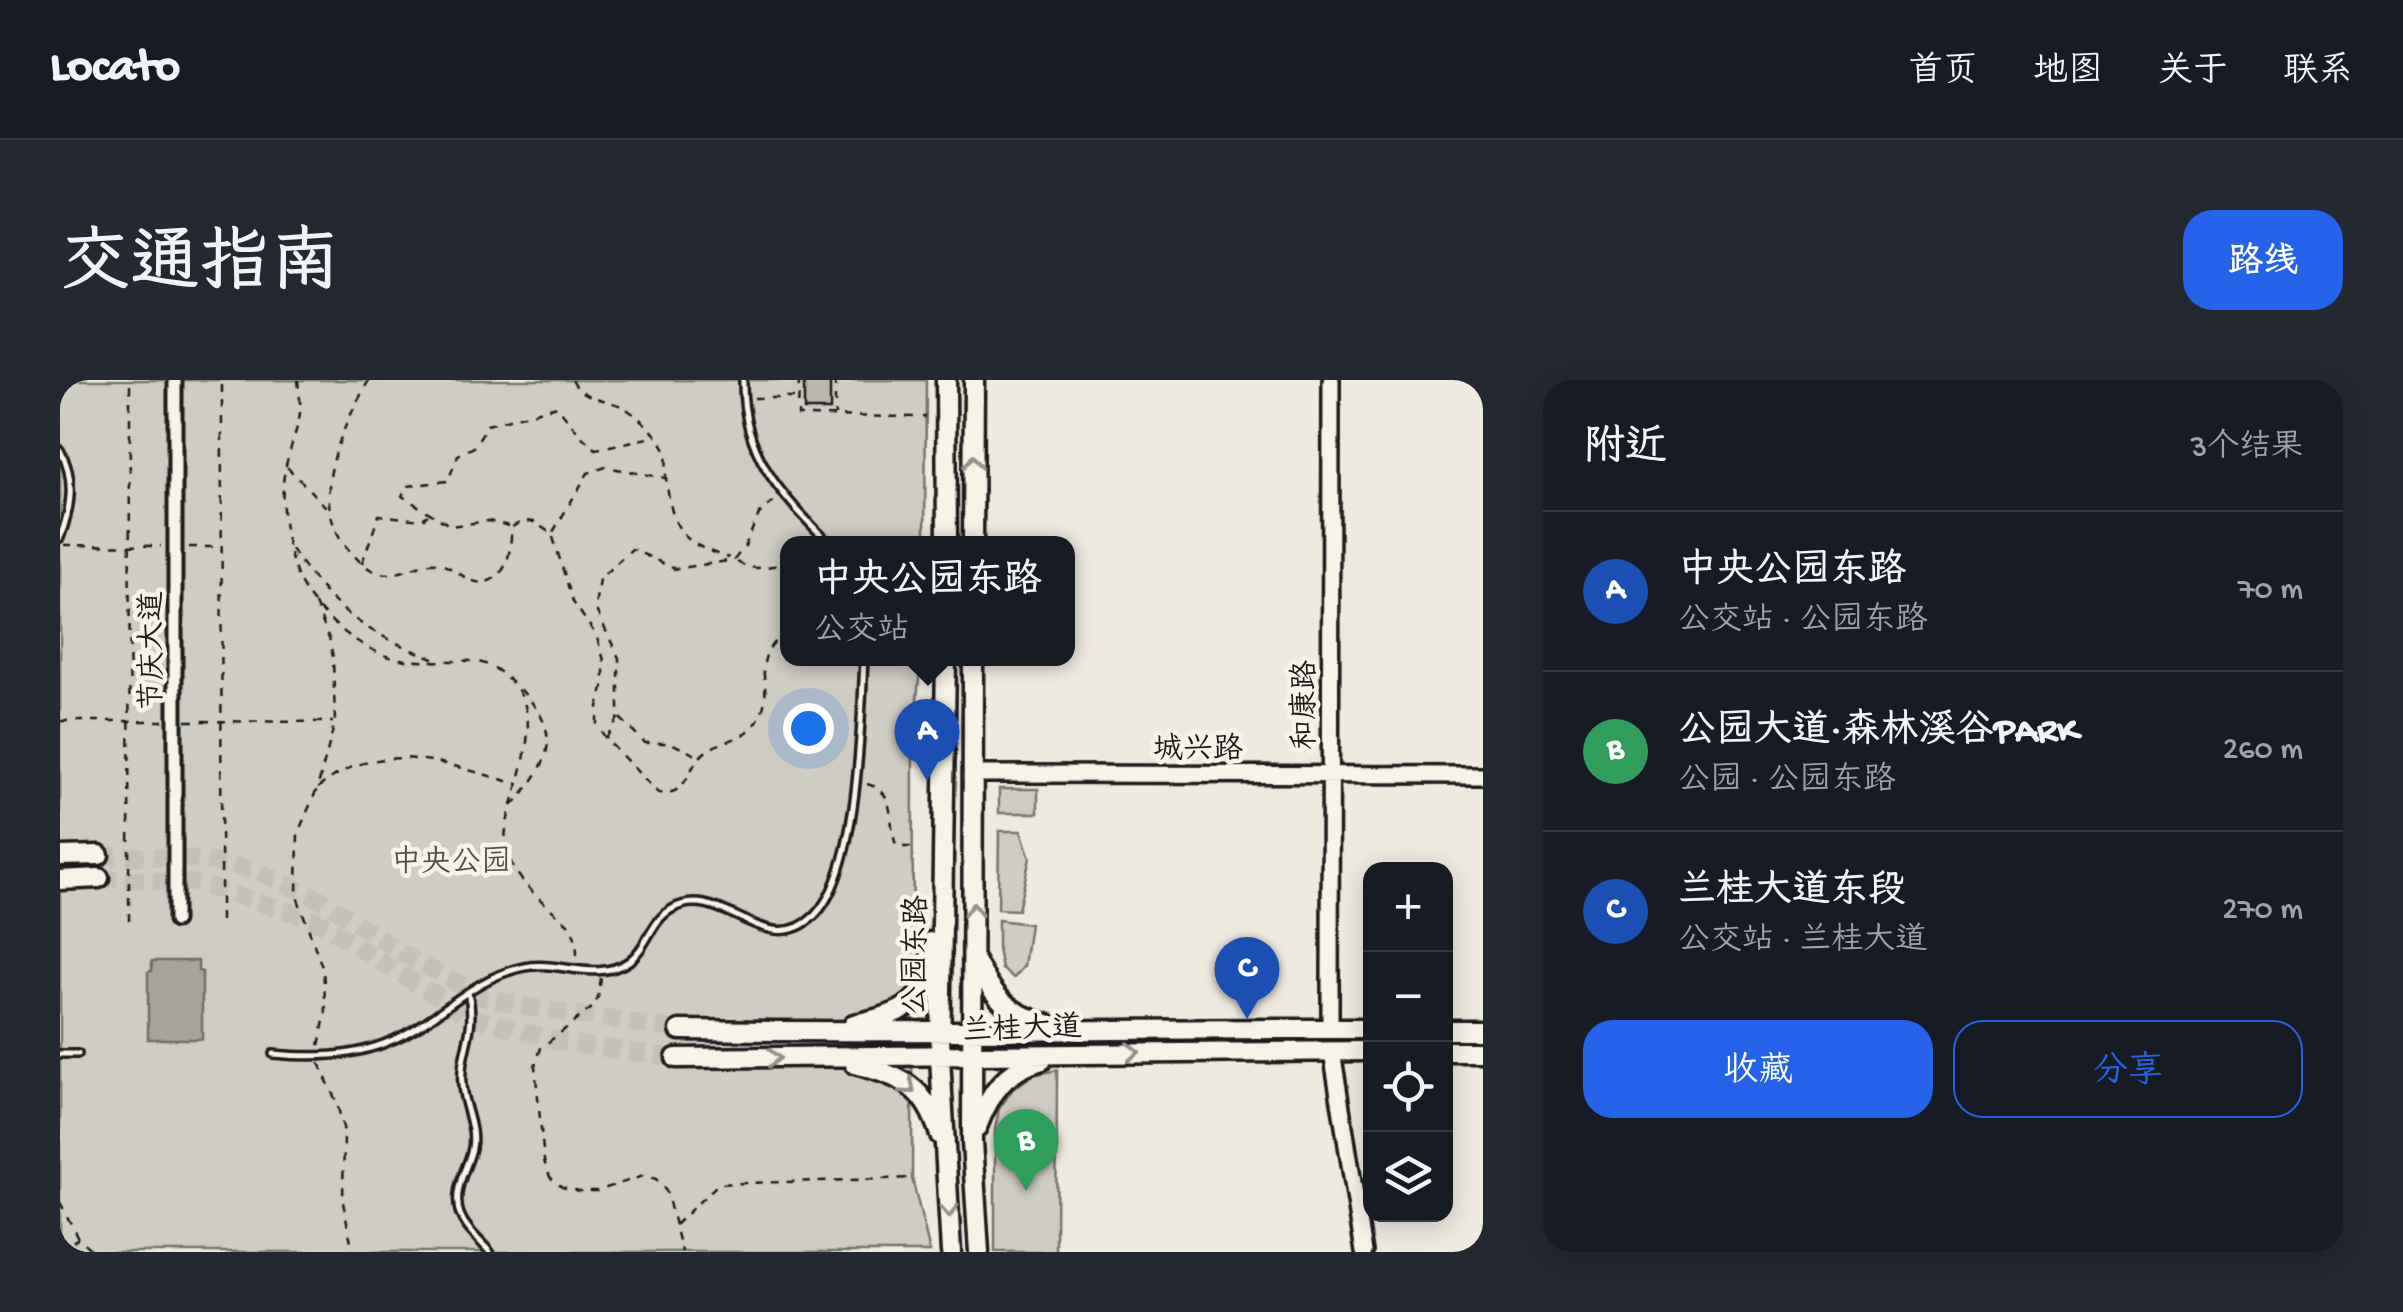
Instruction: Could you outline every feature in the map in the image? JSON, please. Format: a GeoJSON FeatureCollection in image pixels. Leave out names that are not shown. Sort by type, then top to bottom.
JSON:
{"type":"FeatureCollection","features":[{"type":"Feature","properties":{"kind":"main road"},"geometry":{"type":"LineString","coordinates":[[946,380],[947,536]]}},
{"type":"Feature","properties":{"kind":"main road"},"geometry":{"type":"LineString","coordinates":[[973,536],[974,380]]}},
{"type":"Feature","properties":{"kind":"main road","name":"公园东路"},"geometry":{"type":"LineString","coordinates":[[946,666],[940,1057],[952,1252]]}},
{"type":"Feature","properties":{"kind":"main road","name":"公园东路"},"geometry":{"type":"LineString","coordinates":[[973,666],[972,1142],[979,1252]]}},
{"type":"Feature","properties":{"kind":"main road"},"geometry":{"type":"LineString","coordinates":[[813,1032],[883,1018],[912,1005],[929,973],[932,887],[944,853]]}},
{"type":"Feature","properties":{"kind":"main road"},"geometry":{"type":"LineString","coordinates":[[60,856],[99,855]]}},
{"type":"Feature","properties":{"kind":"main road"},"geometry":{"type":"LineString","coordinates":[[60,880],[99,878]]}},
{"type":"Feature","properties":{"kind":"main road"},"geometry":{"type":"LineString","coordinates":[[973,958],[1002,1002],[1024,1018],[1072,1031]]}},
{"type":"Feature","properties":{"kind":"main road","name":"兰桂大道"},"geometry":{"type":"LineString","coordinates":[[680,1030],[1363,1030]]}},
{"type":"Feature","properties":{"kind":"main road"},"geometry":{"type":"LineString","coordinates":[[1453,1030],[1483,1030]]}},
{"type":"Feature","properties":{"kind":"main road","name":"兰桂大道"},"geometry":{"type":"LineString","coordinates":[[676,1058],[1363,1051]]}},
{"type":"Feature","properties":{"kind":"main road"},"geometry":{"type":"LineString","coordinates":[[1453,1051],[1483,1051]]}},
{"type":"Feature","properties":{"kind":"main road"},"geometry":{"type":"LineString","coordinates":[[972,1142],[986,1104],[1004,1079],[1027,1064],[1069,1052]]}},
{"type":"Feature","properties":{"kind":"main road"},"geometry":{"type":"LineString","coordinates":[[835,1058],[892,1075],[917,1090],[938,1127],[947,1158]]}},
{"type":"Feature","properties":{"kind":"street","name":"节庆大道"},"geometry":{"type":"LineString","coordinates":[[175,380],[175,921]]}},
{"type":"Feature","properties":{"kind":"street","name":"和康路"},"geometry":{"type":"LineString","coordinates":[[1330,380],[1330,1029]]}},
{"type":"Feature","properties":{"kind":"street","name":"城兴路"},"geometry":{"type":"LineString","coordinates":[[973,774],[1483,775]]}},
{"type":"Feature","properties":{"kind":"street"},"geometry":{"type":"LineString","coordinates":[[1332,1050],[1364,1252]]}},
{"type":"Feature","properties":{"kind":"lane"},"geometry":{"type":"LineString","coordinates":[[743,380],[753,442],[762,462],[782,495],[822,536]]}},
{"type":"Feature","properties":{"kind":"lane"},"geometry":{"type":"LineString","coordinates":[[60,450],[72,490],[60,538]]}},
{"type":"Feature","properties":{"kind":"lane"},"geometry":{"type":"LineString","coordinates":[[273,1054],[316,1058],[388,1043],[494,975],[529,966],[602,971],[628,961],[644,944],[656,922],[673,908],[692,903],[713,906],[768,931],[795,930],[815,916],[833,890],[846,850],[865,666]]}},
{"type":"Feature","properties":{"kind":"lane"},"geometry":{"type":"LineString","coordinates":[[468,992],[473,1011],[462,1087],[473,1137],[456,1204],[466,1226],[490,1252]]}},
{"type":"Feature","properties":{"kind":"lane"},"geometry":{"type":"LineString","coordinates":[[60,1054],[78,1054]]}},
{"type":"Feature","properties":{"kind":"path"},"geometry":{"type":"LineString","coordinates":[[128,921],[130,380]]}},
{"type":"Feature","properties":{"kind":"path"},"geometry":{"type":"LineString","coordinates":[[222,380],[222,921]]}},
{"type":"Feature","properties":{"kind":"path"},"geometry":{"type":"LineString","coordinates":[[298,380],[300,415],[285,466],[283,506],[299,580],[315,603],[352,639],[370,650],[407,660],[485,663],[502,673],[536,706],[543,718],[547,745],[540,772],[511,808]]}},
{"type":"Feature","properties":{"kind":"path"},"geometry":{"type":"LineString","coordinates":[[368,380],[333,457],[328,509],[344,545],[362,564],[382,574],[396,574],[426,563],[439,563],[474,582],[485,582],[502,572],[507,562],[512,527]]}},
{"type":"Feature","properties":{"kind":"path"},"geometry":{"type":"LineString","coordinates":[[572,380],[584,394],[627,409],[658,436],[668,460],[666,478],[672,514],[678,530],[689,541],[748,568],[780,566]]}},
{"type":"Feature","properties":{"kind":"path"},"geometry":{"type":"LineString","coordinates":[[798,380],[798,416],[926,416]]}},
{"type":"Feature","properties":{"kind":"path"},"geometry":{"type":"LineString","coordinates":[[835,380],[836,416]]}},
{"type":"Feature","properties":{"kind":"path"},"geometry":{"type":"LineString","coordinates":[[743,398],[798,398]]}},
{"type":"Feature","properties":{"kind":"path"},"geometry":{"type":"LineString","coordinates":[[658,436],[596,449],[580,436],[557,406],[486,425],[474,446],[458,455],[448,481],[407,486],[402,496],[451,526],[488,520],[512,527],[523,521],[534,522],[552,534],[573,602],[596,636],[604,660],[598,724],[606,739],[658,793],[670,794],[681,788],[700,757],[713,746],[748,732],[759,718],[766,696],[762,666],[768,650],[780,636]]}},
{"type":"Feature","properties":{"kind":"path"},"geometry":{"type":"LineString","coordinates":[[285,466],[328,509]]}},
{"type":"Feature","properties":{"kind":"path"},"geometry":{"type":"LineString","coordinates":[[552,534],[588,473],[606,467],[666,478]]}},
{"type":"Feature","properties":{"kind":"path"},"geometry":{"type":"LineString","coordinates":[[606,739],[619,718],[619,658],[595,608],[599,579],[632,548],[675,569],[734,560],[746,546],[759,514],[782,495]]}},
{"type":"Feature","properties":{"kind":"path"},"geometry":{"type":"LineString","coordinates":[[362,564],[379,514],[421,520],[429,514]]}},
{"type":"Feature","properties":{"kind":"path"},"geometry":{"type":"LineString","coordinates":[[60,546],[222,547]]}},
{"type":"Feature","properties":{"kind":"path"},"geometry":{"type":"LineString","coordinates":[[290,546],[327,598],[346,615],[388,640],[438,660]]}},
{"type":"Feature","properties":{"kind":"path"},"geometry":{"type":"LineString","coordinates":[[315,603],[333,658],[335,722],[316,789],[298,833],[296,896],[317,952],[326,994],[316,1058],[337,1104],[344,1132],[342,1202],[353,1252]]}},
{"type":"Feature","properties":{"kind":"path"},"geometry":{"type":"LineString","coordinates":[[519,688],[529,726],[506,848],[519,876],[574,932],[578,942],[576,969]]}},
{"type":"Feature","properties":{"kind":"path"},"geometry":{"type":"LineString","coordinates":[[619,718],[644,743],[671,743],[700,757]]}},
{"type":"Feature","properties":{"kind":"path"},"geometry":{"type":"LineString","coordinates":[[60,721],[335,722]]}},
{"type":"Feature","properties":{"kind":"path"},"geometry":{"type":"LineString","coordinates":[[316,789],[347,768],[405,756],[518,784]]}},
{"type":"Feature","properties":{"kind":"path"},"geometry":{"type":"LineString","coordinates":[[856,782],[882,789],[895,842],[899,846],[913,846]]}},
{"type":"Feature","properties":{"kind":"path"},"geometry":{"type":"LineString","coordinates":[[602,971],[593,1007],[541,1048],[535,1066],[544,1162],[550,1177],[562,1187],[579,1192],[644,1176],[656,1178],[666,1191],[682,1252]]}},
{"type":"Feature","properties":{"kind":"path"},"geometry":{"type":"LineString","coordinates":[[675,1226],[718,1184],[912,1178]]}},
{"type":"Feature","properties":{"kind":"path"},"geometry":{"type":"LineString","coordinates":[[60,1202],[78,1238],[94,1252]]}},
{"type":"Feature","properties":{"kind":"path"},"geometry":{"type":"LineString","coordinates":[[60,1251],[78,1238]]}},
{"type":"Feature","properties":{"kind":"green space","name":"中央公园"},"geometry":{"type":"Polygon","coordinates":[[[60,380],[926,380],[925,536],[780,536],[780,666],[920,666],[913,739],[912,1178],[930,1252],[60,1252],[60,380]]]}},
{"type":"Feature","properties":{"kind":"green space"},"geometry":{"type":"Polygon","coordinates":[[[999,789],[1038,789],[1038,813],[999,813],[999,789]]]}},
{"type":"Feature","properties":{"kind":"green space"},"geometry":{"type":"Polygon","coordinates":[[[999,831],[1021,831],[1030,858],[1018,910],[998,909],[999,831]]]}},
{"type":"Feature","properties":{"kind":"green space"},"geometry":{"type":"Polygon","coordinates":[[[998,920],[1030,924],[1024,966],[1014,978],[1002,969],[998,920]]]}},
{"type":"Feature","properties":{"kind":"green space"},"geometry":{"type":"Polygon","coordinates":[[[1057,1070],[1056,1252],[995,1252],[995,1129],[999,1109],[1013,1089],[1033,1075],[1057,1070]]]}},
{"type":"Feature","properties":{"kind":"shaded area"},"geometry":{"type":"Polygon","coordinates":[[[152,961],[198,961],[198,971],[202,972],[202,1039],[148,1039],[148,972],[152,971],[152,961]]]}},
{"type":"Feature","properties":{"kind":"building"},"geometry":{"type":"Polygon","coordinates":[[[804,380],[830,380],[830,410],[804,410],[804,380]]]}},
{"type":"Feature","properties":{"kind":"tunnel"},"geometry":{"type":"LineString","coordinates":[[99,855],[193,859],[254,870],[322,900],[403,954],[484,997],[680,1030]]}},
{"type":"Feature","properties":{"kind":"tunnel"},"geometry":{"type":"LineString","coordinates":[[99,878],[196,883],[316,920],[475,1018],[561,1042],[676,1058]]}},
{"type":"Feature","properties":{"kind":"place","name":"中央公园东路"},"geometry":{"type":"Point","coordinates":[927,781]}},
{"type":"Feature","properties":{"kind":"place","name":"兰桂大道东段"},"geometry":{"type":"Point","coordinates":[1247,1019]}},
{"type":"Feature","properties":{"kind":"place","name":"公园大道·森林溪谷PARK"},"geometry":{"type":"Point","coordinates":[1026,1191]}}]}
